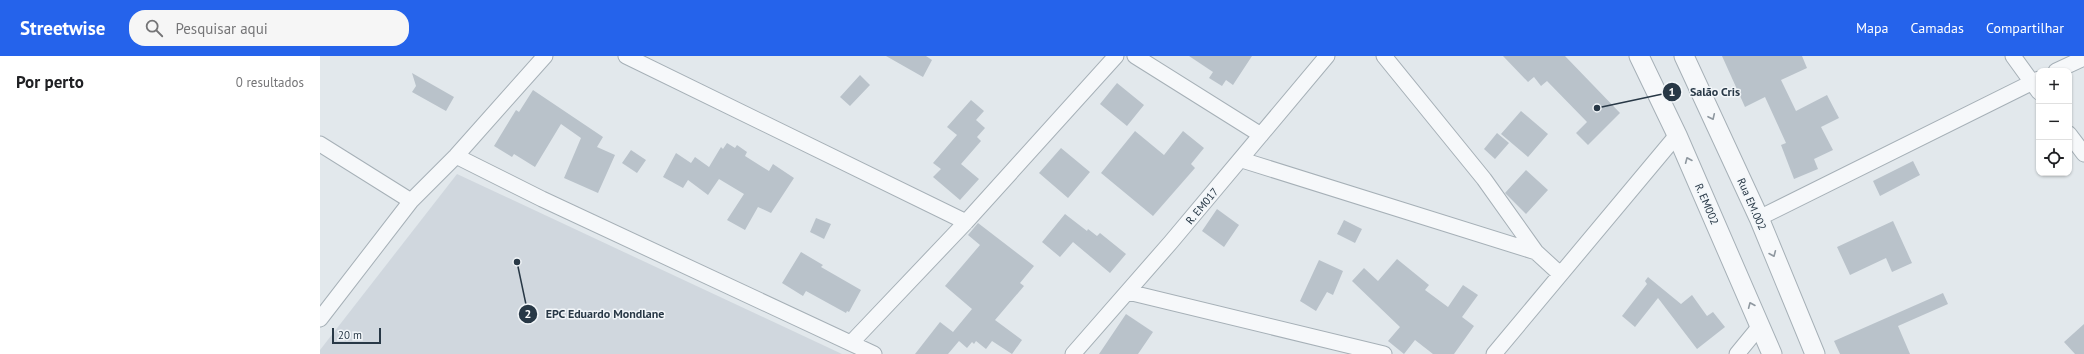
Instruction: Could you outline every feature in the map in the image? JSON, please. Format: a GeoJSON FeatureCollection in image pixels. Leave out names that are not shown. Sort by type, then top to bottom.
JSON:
{"type":"FeatureCollection","features":[{"type":"Feature","properties":{"kind":"street"},"geometry":{"type":"LineString","coordinates":[[626,56],[966,222]]}},
{"type":"Feature","properties":{"kind":"street"},"geometry":{"type":"LineString","coordinates":[[851,343],[966,222],[1116,56]]}},
{"type":"Feature","properties":{"kind":"street"},"geometry":{"type":"LineString","coordinates":[[1135,56],[1261,135]]}},
{"type":"Feature","properties":{"kind":"street","name":"R. EM017"},"geometry":{"type":"LineString","coordinates":[[1073,354],[1242,160],[1327,56]]}},
{"type":"Feature","properties":{"kind":"street"},"geometry":{"type":"LineString","coordinates":[[1384,56],[1484,179],[1536,252],[1560,274]]}},
{"type":"Feature","properties":{"kind":"street","name":"R. EM002"},"geometry":{"type":"LineString","coordinates":[[1639,56],[1677,134],[1772,354]]}},
{"type":"Feature","properties":{"kind":"street","name":"Rua EM.002"},"geometry":{"type":"LineString","coordinates":[[1684,56],[1758,218],[1815,354]]}},
{"type":"Feature","properties":{"kind":"street"},"geometry":{"type":"LineString","coordinates":[[2012,56],[2036,84]]}},
{"type":"Feature","properties":{"kind":"street"},"geometry":{"type":"LineString","coordinates":[[320,319],[411,201],[456,156],[538,58]]}},
{"type":"Feature","properties":{"kind":"street"},"geometry":{"type":"LineString","coordinates":[[2062,68],[2084,58]]}},
{"type":"Feature","properties":{"kind":"street"},"geometry":{"type":"LineString","coordinates":[[1758,218],[2036,85]]}},
{"type":"Feature","properties":{"kind":"street"},"geometry":{"type":"LineString","coordinates":[[1494,354],[1677,134]]}},
{"type":"Feature","properties":{"kind":"street"},"geometry":{"type":"LineString","coordinates":[[2072,138],[2084,154]]}},
{"type":"Feature","properties":{"kind":"street"},"geometry":{"type":"LineString","coordinates":[[320,144],[411,201]]}},
{"type":"Feature","properties":{"kind":"street"},"geometry":{"type":"LineString","coordinates":[[456,156],[542,200],[874,354]]}},
{"type":"Feature","properties":{"kind":"street"},"geometry":{"type":"LineString","coordinates":[[1242,160],[1536,252]]}},
{"type":"Feature","properties":{"kind":"street"},"geometry":{"type":"LineString","coordinates":[[1128,292],[1384,354]]}},
{"type":"Feature","properties":{"kind":"street"},"geometry":{"type":"LineString","coordinates":[[1737,354],[1760,326]]}},
{"type":"Feature","properties":{"kind":"shaded area"},"geometry":{"type":"Polygon","coordinates":[[[457,174],[842,354],[320,354],[320,350],[457,174]]]}},
{"type":"Feature","properties":{"kind":"building"},"geometry":{"type":"Polygon","coordinates":[[[886,56],[926,56],[932,60],[923,77],[886,56]]]}},
{"type":"Feature","properties":{"kind":"building"},"geometry":{"type":"Polygon","coordinates":[[[1189,56],[1252,56],[1233,85],[1226,80],[1222,86],[1209,78],[1213,72],[1189,56]]]}},
{"type":"Feature","properties":{"kind":"building"},"geometry":{"type":"Polygon","coordinates":[[[1503,56],[1565,56],[1620,113],[1588,145],[1576,133],[1587,122],[1547,81],[1541,86],[1534,77],[1528,82],[1503,56]]]}},
{"type":"Feature","properties":{"kind":"building"},"geometry":{"type":"Polygon","coordinates":[[[1722,56],[1802,56],[1807,68],[1781,80],[1796,111],[1827,95],[1839,118],[1821,127],[1833,150],[1814,159],[1818,169],[1794,179],[1781,145],[1786,143],[1765,97],[1745,107],[1722,56]]]}},
{"type":"Feature","properties":{"kind":"building"},"geometry":{"type":"Polygon","coordinates":[[[412,73],[454,97],[446,111],[412,92],[416,86],[412,73]]]}},
{"type":"Feature","properties":{"kind":"building"},"geometry":{"type":"Polygon","coordinates":[[[860,75],[870,85],[850,106],[840,97],[860,75]]]}},
{"type":"Feature","properties":{"kind":"building"},"geometry":{"type":"Polygon","coordinates":[[[1117,83],[1144,105],[1127,126],[1100,104],[1117,83]]]}},
{"type":"Feature","properties":{"kind":"building"},"geometry":{"type":"Polygon","coordinates":[[[533,90],[603,137],[597,147],[615,155],[598,193],[564,178],[581,138],[561,124],[535,167],[514,154],[512,157],[494,146],[516,110],[519,112],[533,90]]]}},
{"type":"Feature","properties":{"kind":"building"},"geometry":{"type":"Polygon","coordinates":[[[971,100],[984,111],[976,120],[985,128],[977,137],[981,141],[961,164],[979,179],[960,200],[933,177],[941,169],[933,163],[957,135],[947,127],[971,100]]]}},
{"type":"Feature","properties":{"kind":"building"},"geometry":{"type":"Polygon","coordinates":[[[1521,111],[1548,134],[1528,157],[1501,134],[1521,111]]]}},
{"type":"Feature","properties":{"kind":"building"},"geometry":{"type":"Polygon","coordinates":[[[1135,131],[1164,155],[1183,131],[1204,148],[1191,164],[1195,168],[1153,216],[1101,173],[1135,131]]]}},
{"type":"Feature","properties":{"kind":"building"},"geometry":{"type":"Polygon","coordinates":[[[1497,133],[1509,143],[1495,159],[1484,149],[1497,133]]]}},
{"type":"Feature","properties":{"kind":"building"},"geometry":{"type":"Polygon","coordinates":[[[727,143],[735,148],[737,145],[747,152],[745,156],[769,171],[773,164],[794,178],[771,213],[758,207],[745,230],[727,220],[744,194],[719,179],[708,195],[688,180],[683,188],[663,177],[676,153],[691,163],[695,157],[709,167],[721,147],[723,149],[727,143]]]}},
{"type":"Feature","properties":{"kind":"building"},"geometry":{"type":"Polygon","coordinates":[[[1061,148],[1090,172],[1068,198],[1039,173],[1061,148]]]}},
{"type":"Feature","properties":{"kind":"building"},"geometry":{"type":"Polygon","coordinates":[[[631,150],[646,160],[637,173],[622,163],[631,150]]]}},
{"type":"Feature","properties":{"kind":"building"},"geometry":{"type":"Polygon","coordinates":[[[1913,161],[1920,175],[1880,196],[1873,181],[1913,161]]]}},
{"type":"Feature","properties":{"kind":"building"},"geometry":{"type":"Polygon","coordinates":[[[1526,170],[1548,190],[1526,214],[1505,193],[1526,170]]]}},
{"type":"Feature","properties":{"kind":"building"},"geometry":{"type":"Polygon","coordinates":[[[1217,209],[1239,225],[1224,247],[1202,231],[1217,209]]]}},
{"type":"Feature","properties":{"kind":"building"},"geometry":{"type":"Polygon","coordinates":[[[1065,214],[1087,231],[1088,229],[1097,236],[1100,233],[1126,254],[1110,273],[1073,242],[1060,257],[1042,242],[1065,214]]]}},
{"type":"Feature","properties":{"kind":"building"},"geometry":{"type":"Polygon","coordinates":[[[816,218],[831,224],[824,239],[810,232],[816,218]]]}},
{"type":"Feature","properties":{"kind":"building"},"geometry":{"type":"Polygon","coordinates":[[[1344,220],[1362,229],[1355,243],[1337,234],[1344,220]]]}},
{"type":"Feature","properties":{"kind":"building"},"geometry":{"type":"Polygon","coordinates":[[[1893,221],[1912,263],[1892,272],[1886,258],[1850,275],[1837,247],[1893,221]]]}},
{"type":"Feature","properties":{"kind":"building"},"geometry":{"type":"Polygon","coordinates":[[[978,223],[1034,266],[1020,283],[1024,286],[995,320],[1022,340],[1012,354],[992,341],[986,349],[976,341],[974,344],[972,342],[967,348],[959,341],[948,354],[915,354],[940,322],[953,332],[972,309],[945,286],[980,245],[968,235],[978,223]]]}},
{"type":"Feature","properties":{"kind":"building"},"geometry":{"type":"Polygon","coordinates":[[[801,252],[823,265],[821,267],[861,290],[849,312],[847,311],[846,313],[806,291],[803,296],[782,283],[801,252]]]}},
{"type":"Feature","properties":{"kind":"building"},"geometry":{"type":"Polygon","coordinates":[[[1397,259],[1429,285],[1425,290],[1448,307],[1463,285],[1478,295],[1462,317],[1474,326],[1454,354],[1433,354],[1415,340],[1404,354],[1388,341],[1400,327],[1352,281],[1364,268],[1378,281],[1397,259]]]}},
{"type":"Feature","properties":{"kind":"building"},"geometry":{"type":"Polygon","coordinates":[[[1319,260],[1343,271],[1333,295],[1327,292],[1316,311],[1300,301],[1319,260]]]}},
{"type":"Feature","properties":{"kind":"building"},"geometry":{"type":"Polygon","coordinates":[[[1648,277],[1681,304],[1692,295],[1707,316],[1713,312],[1725,327],[1697,349],[1658,298],[1635,327],[1622,316],[1647,284],[1645,281],[1648,277]]]}},
{"type":"Feature","properties":{"kind":"building"},"geometry":{"type":"Polygon","coordinates":[[[1943,293],[1948,304],[1898,326],[1910,354],[1840,354],[1834,341],[1943,293]]]}},
{"type":"Feature","properties":{"kind":"building"},"geometry":{"type":"Polygon","coordinates":[[[1126,314],[1153,332],[1138,354],[1099,354],[1126,314]]]}},
{"type":"Feature","properties":{"kind":"building"},"geometry":{"type":"Polygon","coordinates":[[[2084,324],[2084,354],[2075,354],[2064,342],[2084,324]]]}},
{"type":"Feature","properties":{"kind":"place","name":"Salão Cris"},"geometry":{"type":"Point","coordinates":[1597,108]}},
{"type":"Feature","properties":{"kind":"place","name":"EPC Eduardo Mondlane"},"geometry":{"type":"Point","coordinates":[517,262]}}]}
